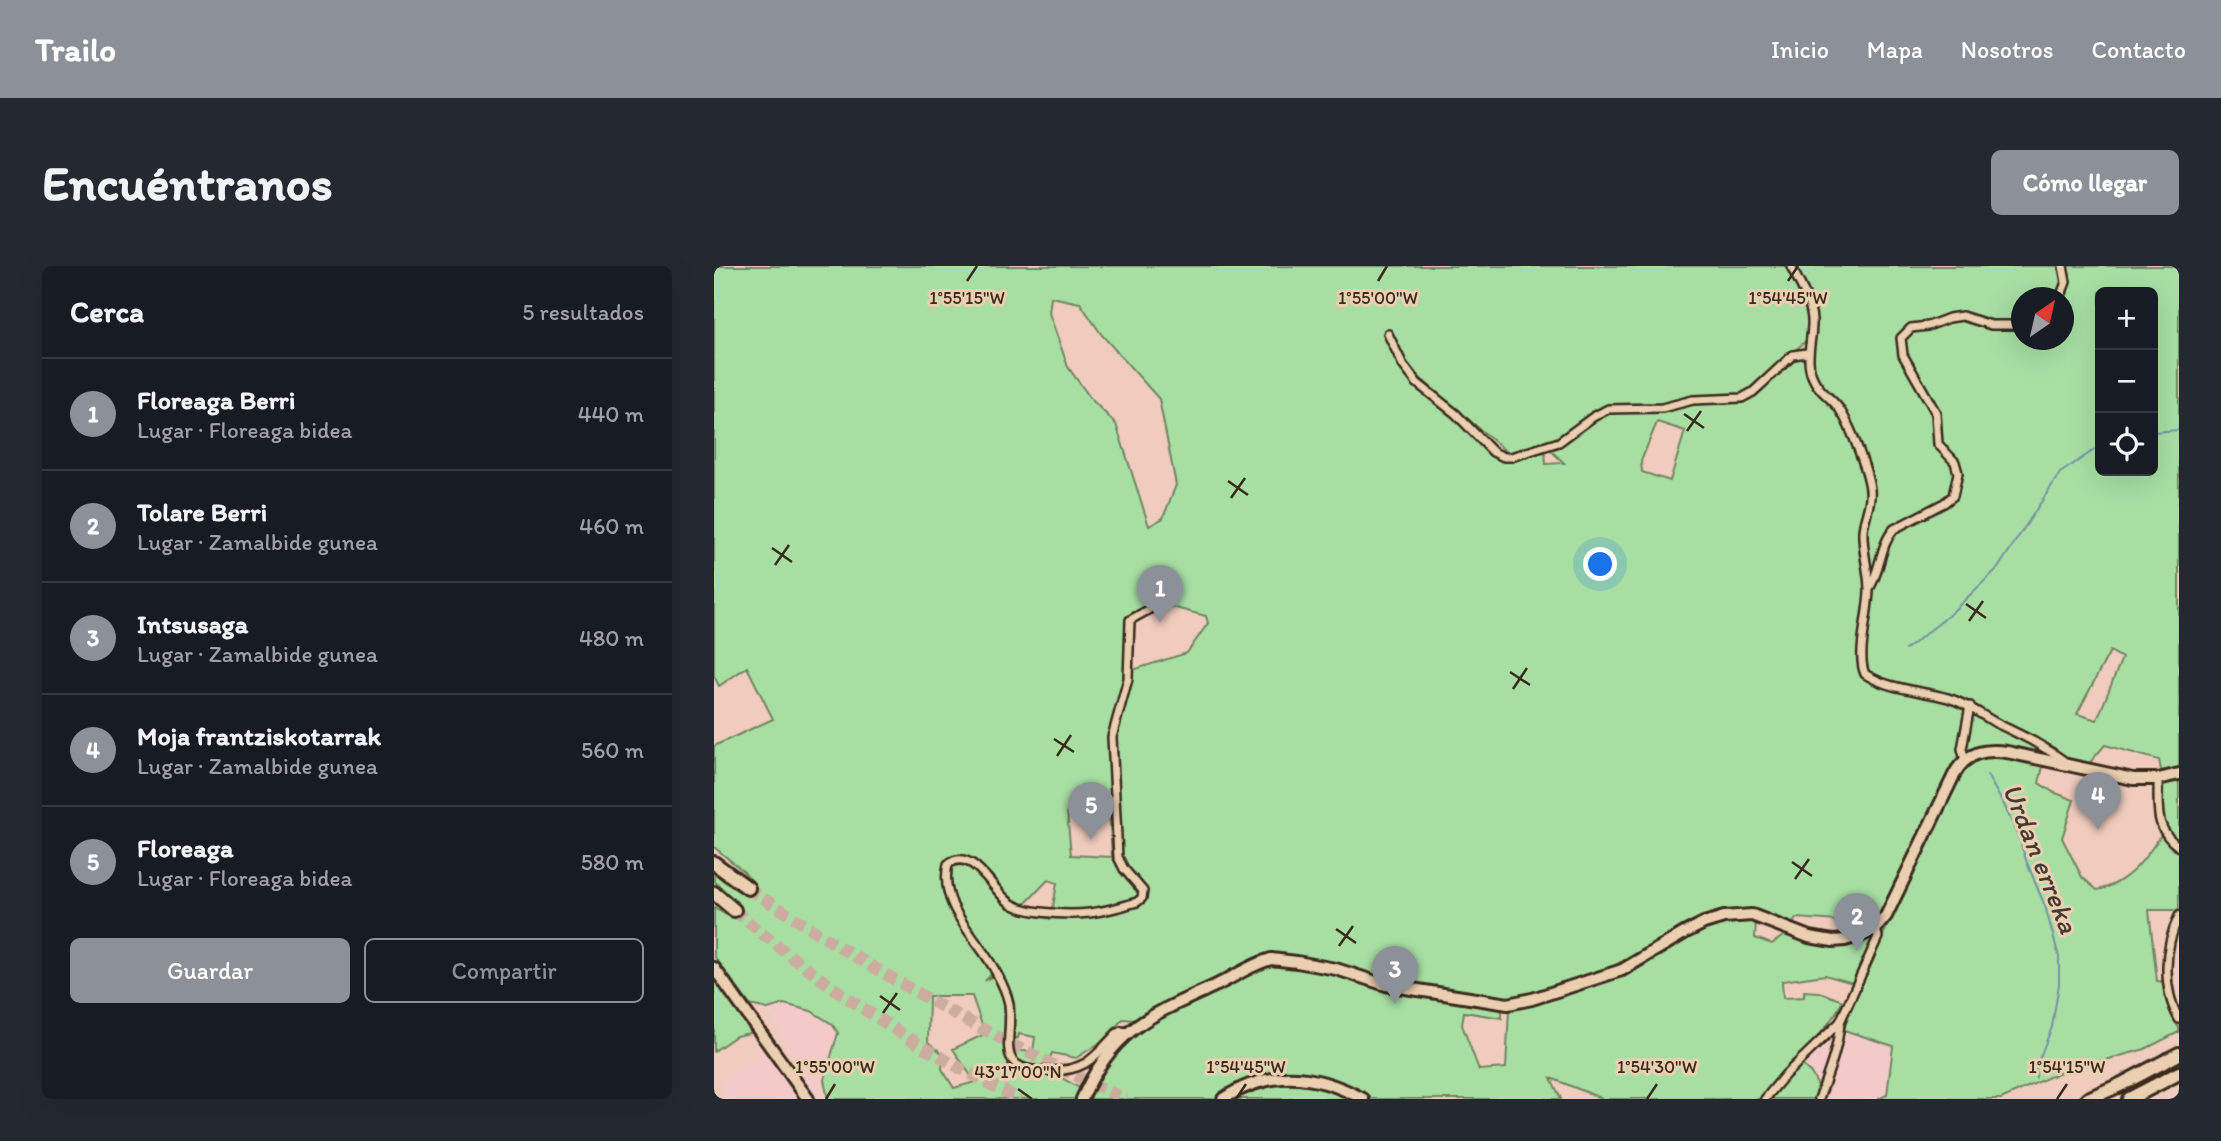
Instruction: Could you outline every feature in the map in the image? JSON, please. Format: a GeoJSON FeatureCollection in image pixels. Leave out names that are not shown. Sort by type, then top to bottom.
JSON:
{"type":"FeatureCollection","features":[{"type":"Feature","properties":{"kind":"highway"},"geometry":{"type":"LineString","coordinates":[[714,863],[748,888]]}},
{"type":"Feature","properties":{"kind":"highway"},"geometry":{"type":"LineString","coordinates":[[714,892],[734,910]]}},
{"type":"Feature","properties":{"kind":"highway"},"geometry":{"type":"LineString","coordinates":[[2088,1099],[2179,1054]]}},
{"type":"Feature","properties":{"kind":"highway"},"geometry":{"type":"LineString","coordinates":[[2129,1099],[2179,1073]]}},
{"type":"Feature","properties":{"kind":"street"},"geometry":{"type":"LineString","coordinates":[[1791,266],[1806,296],[1812,317],[1812,338],[1807,353],[1812,376],[1822,394],[1839,407],[1850,428],[1870,488],[1863,534],[1870,587],[1861,659],[1865,674],[1888,686],[1948,698],[1970,706],[2044,746],[2070,766]]}},
{"type":"Feature","properties":{"kind":"street"},"geometry":{"type":"LineString","coordinates":[[2063,266],[2066,282],[2064,287]]}},
{"type":"Feature","properties":{"kind":"street"},"geometry":{"type":"LineString","coordinates":[[1870,587],[1888,536],[1903,523],[1944,503],[1953,496],[1957,485],[1955,462],[1938,444],[1936,413],[1903,355],[1901,338],[1911,328],[1928,327],[1962,316],[1992,325],[2011,325]]}},
{"type":"Feature","properties":{"kind":"street"},"geometry":{"type":"LineString","coordinates":[[1388,334],[1403,365],[1417,383],[1456,414],[1493,452],[1504,457],[1559,442],[1608,409],[1662,408],[1693,400],[1742,398],[1753,392],[1793,355],[1807,353]]}},
{"type":"Feature","properties":{"kind":"street"},"geometry":{"type":"LineString","coordinates":[[1128,1032],[1121,1031],[1116,1034],[1089,1061],[1074,1070],[1043,1071],[1015,1065],[1009,1050],[1009,1003],[1004,988],[949,900],[945,876],[948,864],[961,858],[978,869],[1011,903],[1030,911],[1054,914],[1075,916],[1103,912],[1138,902],[1142,898],[1143,891],[1118,858],[1112,737],[1128,679],[1130,620],[1150,609]]}},
{"type":"Feature","properties":{"kind":"street"},"geometry":{"type":"LineString","coordinates":[[1965,760],[1962,749],[1970,706]]}},
{"type":"Feature","properties":{"kind":"street"},"geometry":{"type":"LineString","coordinates":[[1082,1099],[1098,1066],[1111,1048],[1148,1017],[1252,966],[1272,959],[1336,970],[1386,985],[1508,1004],[1622,970],[1686,932],[1724,917],[1752,915],[1822,940],[1845,940],[1876,928],[1886,916],[1955,773],[1965,760],[1979,752],[2007,752],[2128,778],[2158,779],[2179,774]]}},
{"type":"Feature","properties":{"kind":"street"},"geometry":{"type":"LineString","coordinates":[[2158,779],[2160,824],[2169,839],[2179,847]]}},
{"type":"Feature","properties":{"kind":"street"},"geometry":{"type":"LineString","coordinates":[[2177,1016],[2170,996],[2168,969],[2171,933],[2179,916]]}},
{"type":"Feature","properties":{"kind":"street"},"geometry":{"type":"LineString","coordinates":[[1819,1099],[1832,1065],[1840,1022],[1878,937],[1876,928]]}},
{"type":"Feature","properties":{"kind":"street"},"geometry":{"type":"LineString","coordinates":[[714,968],[808,1099]]}},
{"type":"Feature","properties":{"kind":"street"},"geometry":{"type":"LineString","coordinates":[[1765,1099],[1785,1075],[1840,1022]]}},
{"type":"Feature","properties":{"kind":"street"},"geometry":{"type":"LineString","coordinates":[[1223,1099],[1235,1091],[1259,1082],[1291,1078],[1328,1083],[1363,1099]]}},
{"type":"Feature","properties":{"kind":"shaded area"},"geometry":{"type":"Polygon","coordinates":[[[784,1004],[811,1011],[832,1024],[838,1033],[824,1080],[826,1097],[822,1099],[818,1099],[791,1057],[768,1009],[784,1004]]]}},
{"type":"Feature","properties":{"kind":"shaded area"},"geometry":{"type":"Polygon","coordinates":[[[1835,1029],[1893,1046],[1887,1095],[1878,1099],[1825,1098],[1811,1073],[1801,1064],[1835,1029]]]}},
{"type":"Feature","properties":{"kind":"shaded area"},"geometry":{"type":"Polygon","coordinates":[[[754,1032],[799,1099],[719,1099],[727,1072],[761,1055],[754,1032]]]}},
{"type":"Feature","properties":{"kind":"green space"},"geometry":{"type":"Polygon","coordinates":[[[714,266],[2062,266],[2063,287],[2011,287],[2011,323],[1967,315],[1993,327],[2011,328],[2011,350],[2074,350],[2074,287],[2068,287],[2066,266],[2179,266],[2179,769],[2162,775],[2159,760],[2105,745],[2087,766],[2003,747],[1977,747],[1978,757],[2002,757],[2043,766],[2039,783],[2074,800],[2062,838],[2082,877],[2097,890],[2119,882],[2137,867],[2152,849],[2165,829],[2162,817],[2162,784],[2179,779],[2179,910],[2149,910],[2157,981],[2169,982],[2174,1020],[2179,1032],[2145,1049],[2058,1073],[2001,1099],[1878,1099],[1887,1095],[1893,1046],[1844,1030],[1852,1004],[1882,937],[1945,807],[1934,805],[1882,916],[1854,932],[1853,922],[1796,918],[1792,926],[1763,915],[1705,919],[1674,932],[1596,974],[1511,998],[1491,998],[1502,1008],[1502,1018],[1464,1012],[1462,1025],[1479,1070],[1506,1068],[1509,1010],[1603,982],[1643,965],[1711,927],[1740,920],[1756,921],[1755,938],[1772,944],[1787,933],[1835,947],[1874,933],[1875,938],[1853,983],[1825,975],[1782,981],[1783,998],[1804,997],[1804,991],[1819,992],[1843,1001],[1815,1040],[1761,1099],[1603,1099],[1551,1078],[1561,1099],[1087,1099],[1104,1068],[1142,1025],[1134,1020],[1123,1019],[1101,1042],[1076,1058],[1052,1053],[1046,1068],[1021,1065],[1016,1062],[1011,1047],[1033,1052],[1035,1037],[1019,1034],[1018,1038],[1011,1039],[1010,1002],[997,968],[985,981],[994,975],[1003,999],[1006,1053],[1010,1064],[1004,1069],[1060,1077],[1081,1089],[1077,1099],[828,1099],[824,1080],[838,1033],[832,1024],[811,1011],[784,1004],[768,1009],[750,1005],[714,956],[714,908],[726,915],[731,914],[736,904],[714,881],[714,873],[741,891],[749,888],[751,880],[714,847],[714,746],[773,719],[747,667],[719,686],[714,676],[714,266]],[[1051,297],[1049,313],[1068,367],[1091,399],[1116,424],[1149,526],[1163,518],[1176,485],[1159,399],[1101,334],[1080,303],[1051,297]],[[1812,300],[1806,304],[1809,327],[1806,341],[1756,383],[1759,388],[1790,362],[1813,352],[1815,313],[1812,300]],[[1419,377],[1413,382],[1497,458],[1509,460],[1545,450],[1546,464],[1564,463],[1544,444],[1508,453],[1419,377]],[[1657,422],[1641,461],[1642,472],[1670,481],[1685,431],[1657,422]],[[1164,605],[1133,621],[1133,670],[1187,653],[1208,623],[1206,616],[1164,605]],[[2110,651],[2077,714],[2097,720],[2122,658],[2110,651]],[[1085,789],[1067,812],[1071,855],[1112,857],[1108,795],[1085,789]],[[1048,880],[1024,905],[1010,897],[1003,901],[1018,912],[1051,919],[1057,883],[1048,880]],[[929,996],[928,1042],[943,1054],[942,1069],[954,1088],[975,1082],[953,1049],[985,1034],[972,996],[929,996]]]}},
{"type":"Feature","properties":{"kind":"green space"},"geometry":{"type":"Polygon","coordinates":[[[714,979],[754,1032],[736,1036],[714,1051],[714,979]]]}},
{"type":"Feature","properties":{"kind":"green space"},"geometry":{"type":"Polygon","coordinates":[[[1801,1064],[1811,1073],[1819,1088],[1816,1099],[1768,1099],[1782,1082],[1801,1064]]]}},
{"type":"Feature","properties":{"kind":"waterway"},"geometry":{"type":"LineString","coordinates":[[2158,432],[2179,430]]}},
{"type":"Feature","properties":{"kind":"waterway"},"geometry":{"type":"LineString","coordinates":[[1905,650],[1948,616],[1998,568],[2060,473],[2095,449]]}},
{"type":"Feature","properties":{"kind":"waterway","name":"Urdan erreka"},"geometry":{"type":"LineString","coordinates":[[1987,775],[2019,838],[2045,906],[2059,957],[2059,984],[2052,1027],[2036,1067],[2036,1078]]}},
{"type":"Feature","properties":{"kind":"tunnel"},"geometry":{"type":"LineString","coordinates":[[748,888],[932,1001],[1028,1052],[1126,1099]]}},
{"type":"Feature","properties":{"kind":"tunnel"},"geometry":{"type":"LineString","coordinates":[[734,910],[801,964],[871,1014],[944,1059],[1020,1099]]}},
{"type":"Feature","properties":{"kind":"place","name":"Floreaga Berri"},"geometry":{"type":"Point","coordinates":[1160,623]}},
{"type":"Feature","properties":{"kind":"place","name":"Moja frantziskotarrak"},"geometry":{"type":"Point","coordinates":[2098,830]}},
{"type":"Feature","properties":{"kind":"place","name":"Floreaga"},"geometry":{"type":"Point","coordinates":[1091,840]}},
{"type":"Feature","properties":{"kind":"place","name":"Tolare Berri"},"geometry":{"type":"Point","coordinates":[1857,951]}},
{"type":"Feature","properties":{"kind":"place","name":"Intsusaga"},"geometry":{"type":"Point","coordinates":[1395,1004]}}]}
